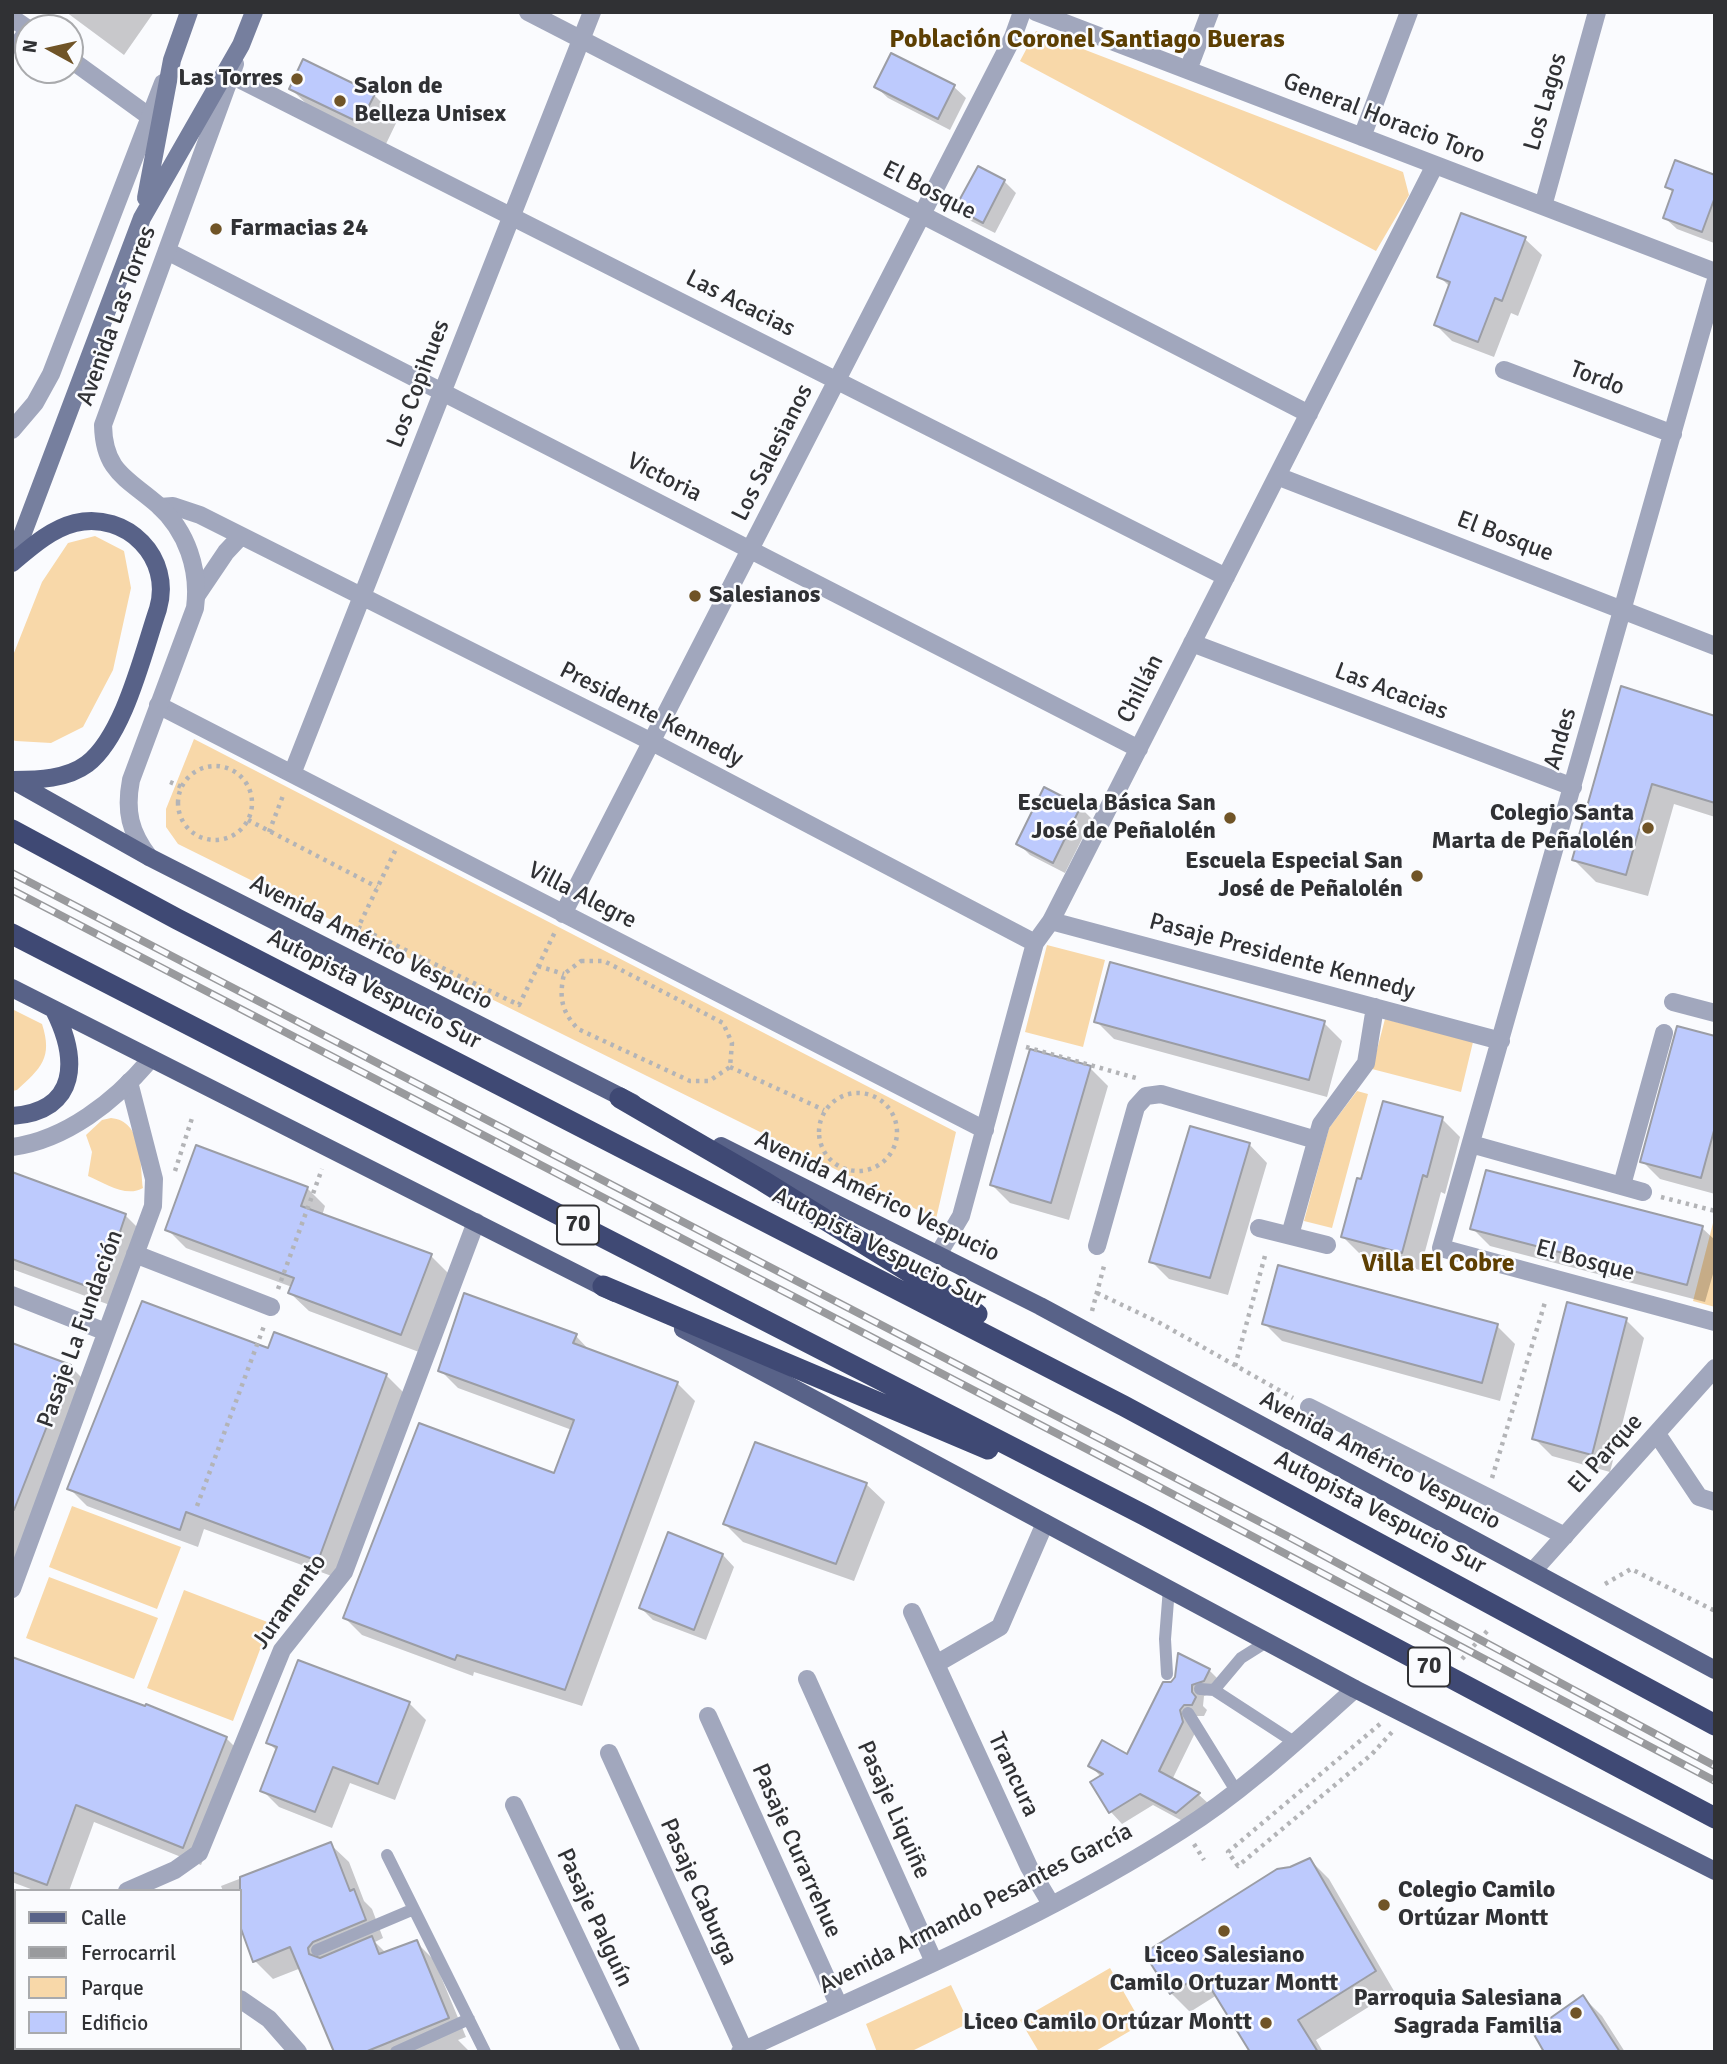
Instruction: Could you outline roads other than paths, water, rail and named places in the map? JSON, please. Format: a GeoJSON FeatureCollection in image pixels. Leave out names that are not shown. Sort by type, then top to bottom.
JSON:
{"type":"FeatureCollection","features":[{"type":"Feature","properties":{"kind":"highway","name":"Autopista Vespucio Sur"},"geometry":{"type":"LineString","coordinates":[[12,830],[143,902],[1124,1406],[1715,1725]]}},
{"type":"Feature","properties":{"kind":"highway","name":"70"},"geometry":{"type":"LineString","coordinates":[[12,934],[1144,1516],[1715,1818]]}},
{"type":"Feature","properties":{"kind":"highway"},"geometry":{"type":"LineString","coordinates":[[621,1098],[763,1181],[1124,1406]]}},
{"type":"Feature","properties":{"kind":"highway"},"geometry":{"type":"LineString","coordinates":[[603,1286],[1144,1516]]}},
{"type":"Feature","properties":{"kind":"main road","name":"Avenida Las Torres"},"geometry":{"type":"LineString","coordinates":[[142,218],[172,60],[189,12]]}},
{"type":"Feature","properties":{"kind":"main road","name":"Avenida Las Torres"},"geometry":{"type":"LineString","coordinates":[[12,562],[142,218],[241,44],[254,12]]}},
{"type":"Feature","properties":{"kind":"main road"},"geometry":{"type":"LineString","coordinates":[[12,562],[38,541],[66,526],[83,522],[107,522],[123,527],[139,539],[153,556],[162,582],[158,609],[119,717],[105,744],[87,764],[75,771],[51,778],[12,780]]}},
{"type":"Feature","properties":{"kind":"main road","name":"Avenida Américo Vespucio"},"geometry":{"type":"LineString","coordinates":[[12,780],[149,857],[621,1098],[939,1253],[1715,1670]]}},
{"type":"Feature","properties":{"kind":"main road"},"geometry":{"type":"LineString","coordinates":[[12,988],[603,1286],[1355,1689],[1715,1871]]}},
{"type":"Feature","properties":{"kind":"main road"},"geometry":{"type":"LineString","coordinates":[[12,1116],[40,1110],[54,1100],[66,1081],[71,1065],[70,1048],[54,1010]]}},
{"type":"Feature","properties":{"kind":"street","name":"El Bosque"},"geometry":{"type":"LineString","coordinates":[[528,12],[1309,414]]}},
{"type":"Feature","properties":{"kind":"street","name":"Los Copihues"},"geometry":{"type":"LineString","coordinates":[[292,774],[592,12]]}},
{"type":"Feature","properties":{"kind":"street","name":"Los Salesianos"},"geometry":{"type":"LineString","coordinates":[[563,914],[1013,37],[1022,12]]}},
{"type":"Feature","properties":{"kind":"street","name":"General Horacio Toro"},"geometry":{"type":"LineString","coordinates":[[1036,12],[1715,272]]}},
{"type":"Feature","properties":{"kind":"street"},"geometry":{"type":"LineString","coordinates":[[1188,71],[1210,12]]}},
{"type":"Feature","properties":{"kind":"street"},"geometry":{"type":"LineString","coordinates":[[1362,137],[1409,12]]}},
{"type":"Feature","properties":{"kind":"street","name":"Los Lagos"},"geometry":{"type":"LineString","coordinates":[[1542,206],[1597,12]]}},
{"type":"Feature","properties":{"kind":"street","name":"Avenida Las Torres"},"geometry":{"type":"LineString","coordinates":[[149,857],[130,828],[128,795],[158,705],[191,620],[197,595],[189,551],[173,521],[160,507],[117,473],[107,454],[103,425],[241,44]]}},
{"type":"Feature","properties":{"kind":"street","name":"Avenida Las Torres"},"geometry":{"type":"LineString","coordinates":[[12,430],[35,403],[51,374],[172,60]]}},
{"type":"Feature","properties":{"kind":"street"},"geometry":{"type":"LineString","coordinates":[[84,69],[150,117]]}},
{"type":"Feature","properties":{"kind":"street","name":"Las Acacias"},"geometry":{"type":"LineString","coordinates":[[231,75],[1226,577]]}},
{"type":"Feature","properties":{"kind":"street","name":"Chillán"},"geometry":{"type":"LineString","coordinates":[[939,1253],[961,1216],[1035,943],[1051,921],[1435,165]]}},
{"type":"Feature","properties":{"kind":"street","name":"Victoria"},"geometry":{"type":"LineString","coordinates":[[167,251],[1139,749]]}},
{"type":"Feature","properties":{"kind":"street","name":"Andes"},"geometry":{"type":"LineString","coordinates":[[1441,1248],[1715,284]]}},
{"type":"Feature","properties":{"kind":"street","name":"Tordo"},"geometry":{"type":"LineString","coordinates":[[1504,370],[1673,434]]}},
{"type":"Feature","properties":{"kind":"street","name":"El Bosque"},"geometry":{"type":"LineString","coordinates":[[1277,476],[1715,646]]}},
{"type":"Feature","properties":{"kind":"street","name":"Presidente Kennedy"},"geometry":{"type":"LineString","coordinates":[[160,507],[173,506],[191,511],[362,596],[652,742],[1035,943]]}},
{"type":"Feature","properties":{"kind":"street"},"geometry":{"type":"LineString","coordinates":[[197,595],[226,552],[241,536]]}},
{"type":"Feature","properties":{"kind":"street","name":"Las Acacias"},"geometry":{"type":"LineString","coordinates":[[1192,643],[1573,787]]}},
{"type":"Feature","properties":{"kind":"street","name":"Villa Alegre"},"geometry":{"type":"LineString","coordinates":[[158,705],[985,1130]]}},
{"type":"Feature","properties":{"kind":"street","name":"Pasaje Presidente Kennedy"},"geometry":{"type":"LineString","coordinates":[[1051,921],[1501,1041]]}},
{"type":"Feature","properties":{"kind":"street"},"geometry":{"type":"LineString","coordinates":[[1673,1002],[1715,1013]]}},
{"type":"Feature","properties":{"kind":"street"},"geometry":{"type":"LineString","coordinates":[[1290,1236],[1321,1124],[1366,1063],[1375,1007]]}},
{"type":"Feature","properties":{"kind":"street"},"geometry":{"type":"LineString","coordinates":[[1622,1185],[1664,1033]]}},
{"type":"Feature","properties":{"kind":"street"},"geometry":{"type":"LineString","coordinates":[[12,1146],[39,1143],[60,1134],[129,1082],[150,1059]]}},
{"type":"Feature","properties":{"kind":"street","name":"Pasaje La Fundación"},"geometry":{"type":"LineString","coordinates":[[12,1588],[135,1254],[155,1192],[129,1082]]}},
{"type":"Feature","properties":{"kind":"street"},"geometry":{"type":"LineString","coordinates":[[1097,1246],[1136,1107],[1146,1096],[1161,1094],[1316,1140]]}},
{"type":"Feature","properties":{"kind":"street"},"geometry":{"type":"LineString","coordinates":[[1471,1144],[1643,1192]]}},
{"type":"Feature","properties":{"kind":"street","name":"Juramento"},"geometry":{"type":"LineString","coordinates":[[132,1889],[176,1870],[199,1853],[282,1650],[344,1572],[475,1222]]}},
{"type":"Feature","properties":{"kind":"street"},"geometry":{"type":"LineString","coordinates":[[1265,1229],[1327,1245]]}},
{"type":"Feature","properties":{"kind":"street","name":"El Bosque"},"geometry":{"type":"LineString","coordinates":[[1441,1248],[1715,1322]]}},
{"type":"Feature","properties":{"kind":"street"},"geometry":{"type":"LineString","coordinates":[[135,1254],[271,1307]]}},
{"type":"Feature","properties":{"kind":"street"},"geometry":{"type":"LineString","coordinates":[[12,1294],[106,1332]]}},
{"type":"Feature","properties":{"kind":"street","name":"El Parque"},"geometry":{"type":"LineString","coordinates":[[1534,1571],[1657,1434],[1712,1378]]}},
{"type":"Feature","properties":{"kind":"street"},"geometry":{"type":"LineString","coordinates":[[1309,1407],[1565,1536]]}},
{"type":"Feature","properties":{"kind":"street"},"geometry":{"type":"LineString","coordinates":[[1657,1434],[1699,1497],[1715,1502]]}},
{"type":"Feature","properties":{"kind":"street"},"geometry":{"type":"LineString","coordinates":[[936,1664],[1000,1627],[1045,1523]]}},
{"type":"Feature","properties":{"kind":"street","name":"Trancura"},"geometry":{"type":"LineString","coordinates":[[912,1612],[1029,1867],[1051,1904]]}},
{"type":"Feature","properties":{"kind":"street","name":"Pasaje Liquiñe"},"geometry":{"type":"LineString","coordinates":[[807,1679],[934,1962]]}},
{"type":"Feature","properties":{"kind":"street","name":"Avenida Armando Pesantes García"},"geometry":{"type":"LineString","coordinates":[[742,2051],[934,1962],[1051,1904],[1184,1829],[1294,1742],[1355,1689]]}},
{"type":"Feature","properties":{"kind":"street","name":"Pasaje Curarrehue"},"geometry":{"type":"LineString","coordinates":[[708,1716],[839,2006]]}},
{"type":"Feature","properties":{"kind":"street","name":"Pasaje Caburga"},"geometry":{"type":"LineString","coordinates":[[609,1754],[742,2051]]}},
{"type":"Feature","properties":{"kind":"street","name":"Pasaje Palguín"},"geometry":{"type":"LineString","coordinates":[[514,1805],[631,2052]]}},
{"type":"Feature","properties":{"kind":"street"},"geometry":{"type":"LineString","coordinates":[[242,2000],[269,2019],[298,2052]]}},
{"type":"Feature","properties":{"kind":"lane"},"geometry":{"type":"LineString","coordinates":[[1167,1674],[1165,1639],[1169,1588]]}},
{"type":"Feature","properties":{"kind":"lane"},"geometry":{"type":"LineString","coordinates":[[1214,1690],[1241,1658],[1268,1641]]}},
{"type":"Feature","properties":{"kind":"lane"},"geometry":{"type":"LineString","coordinates":[[1200,1689],[1214,1690],[1294,1742]]}},
{"type":"Feature","properties":{"kind":"lane"},"geometry":{"type":"LineString","coordinates":[[1188,1713],[1235,1789]]}},
{"type":"Feature","properties":{"kind":"lane"},"geometry":{"type":"LineString","coordinates":[[387,1855],[485,2052]]}},
{"type":"Feature","properties":{"kind":"lane"},"geometry":{"type":"LineString","coordinates":[[317,1951],[414,1909]]}},
{"type":"Feature","properties":{"kind":"lane"},"geometry":{"type":"LineString","coordinates":[[396,2052],[469,2019]]}},
{"type":"Feature","properties":{"kind":"railway"},"geometry":{"type":"LineString","coordinates":[[12,873],[1291,1538],[1715,1766]]}},
{"type":"Feature","properties":{"kind":"railway"},"geometry":{"type":"LineString","coordinates":[[12,890],[1129,1471],[1715,1781]]}},
{"type":"Feature","properties":{"kind":"place","name":"Las Torres"},"geometry":{"type":"Point","coordinates":[297,79]}},
{"type":"Feature","properties":{"kind":"place","name":"Salon de Belleza Unisex"},"geometry":{"type":"Point","coordinates":[340,101]}},
{"type":"Feature","properties":{"kind":"place","name":"Farmacias 24"},"geometry":{"type":"Point","coordinates":[216,229]}},
{"type":"Feature","properties":{"kind":"place","name":"Salesianos"},"geometry":{"type":"Point","coordinates":[695,596]}},
{"type":"Feature","properties":{"kind":"place","name":"Escuela Básica San José de Peñalolén"},"geometry":{"type":"Point","coordinates":[1230,818]}},
{"type":"Feature","properties":{"kind":"place","name":"Colegio Santa Marta de Peñalolén"},"geometry":{"type":"Point","coordinates":[1648,828]}},
{"type":"Feature","properties":{"kind":"place","name":"Escuela Especial San José de Peñalolén"},"geometry":{"type":"Point","coordinates":[1417,876]}},
{"type":"Feature","properties":{"kind":"place","name":"Colegio Camilo Ortúzar Montt"},"geometry":{"type":"Point","coordinates":[1384,1905]}},
{"type":"Feature","properties":{"kind":"place","name":"Liceo Salesiano Camilo Ortuzar Montt"},"geometry":{"type":"Point","coordinates":[1224,1931]}},
{"type":"Feature","properties":{"kind":"place","name":"Parroquia Salesiana Sagrada Familia"},"geometry":{"type":"Point","coordinates":[1576,2013]}},
{"type":"Feature","properties":{"kind":"place","name":"Liceo Camilo Ortúzar Montt"},"geometry":{"type":"Point","coordinates":[1266,2023]}},
{"type":"Feature","properties":{"kind":"district","name":"Población Coronel Santiago Bueras"},"geometry":{"type":"Point","coordinates":[1087,40]}},
{"type":"Feature","properties":{"kind":"district","name":"Villa El Cobre"},"geometry":{"type":"Point","coordinates":[1438,1264]}}]}
